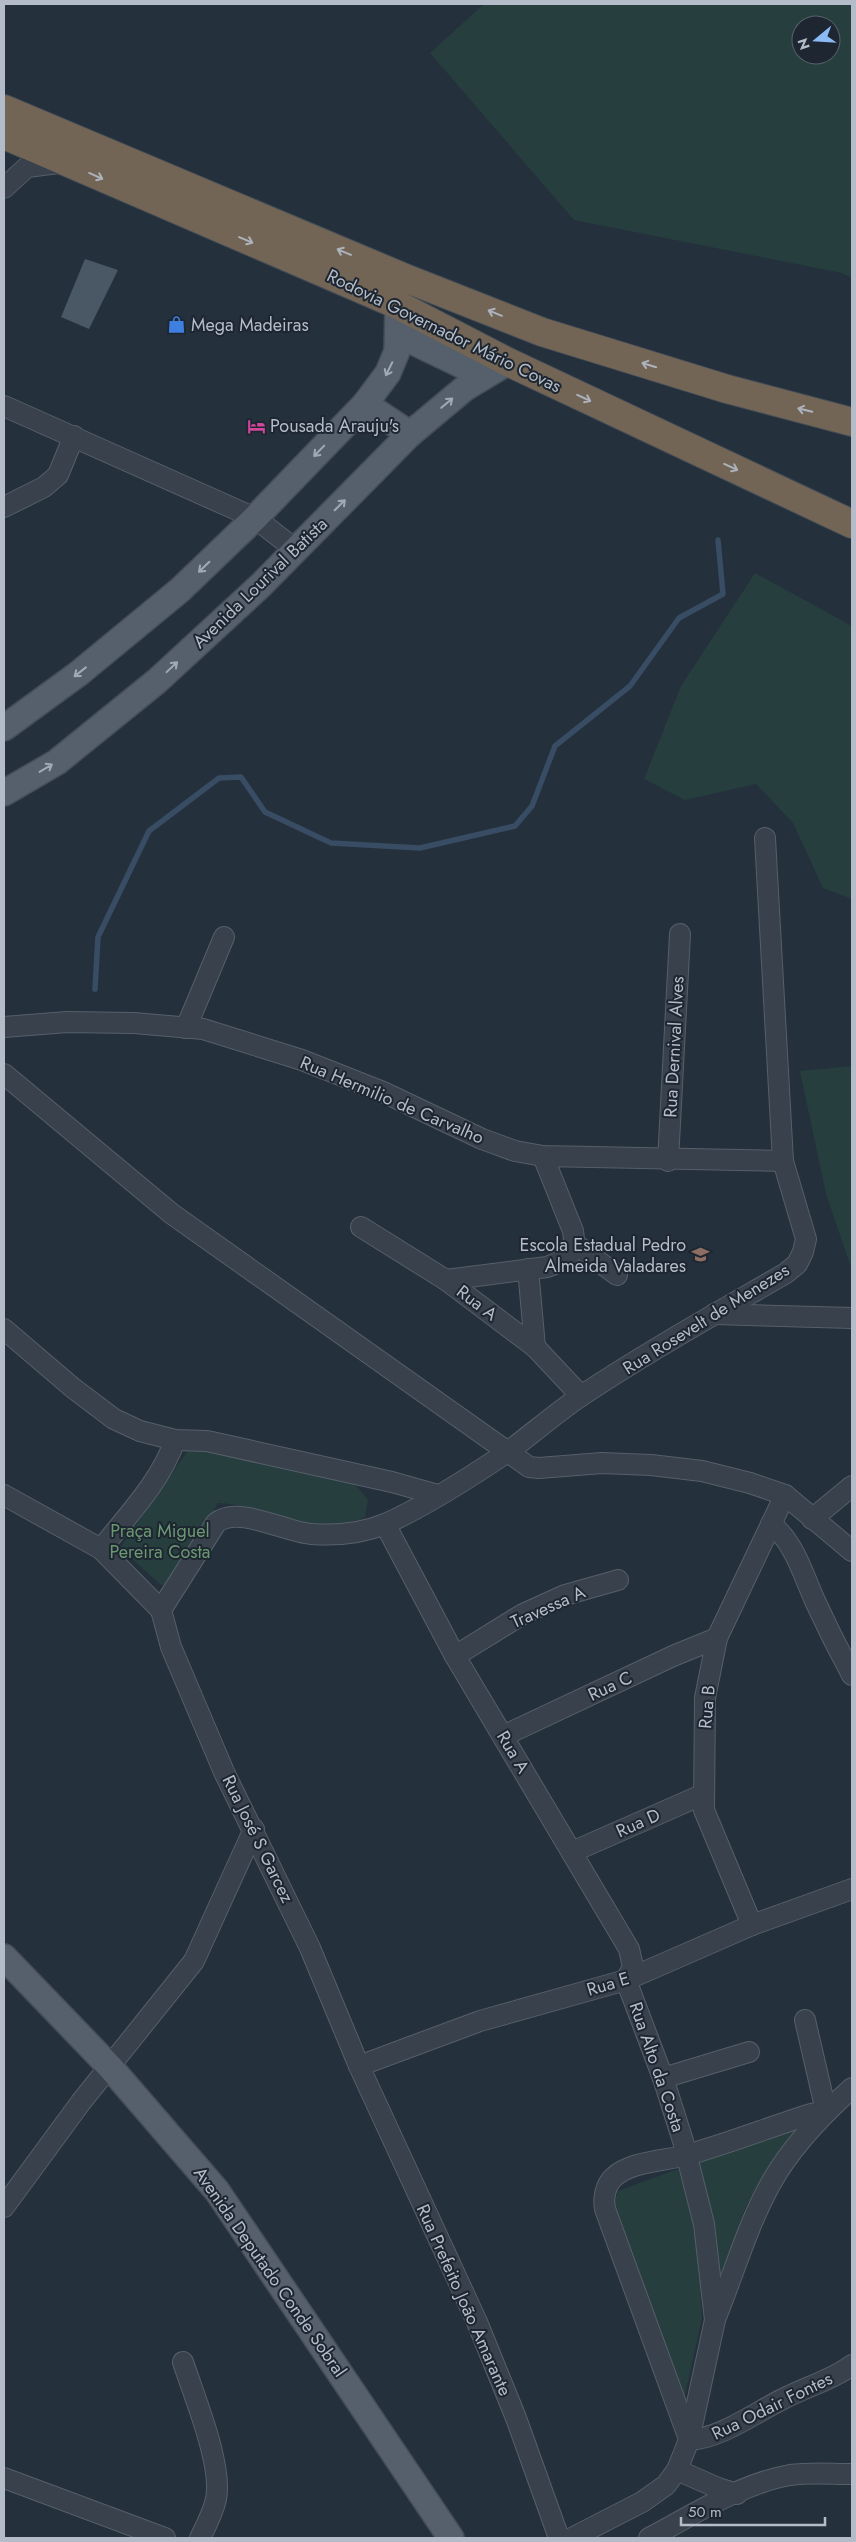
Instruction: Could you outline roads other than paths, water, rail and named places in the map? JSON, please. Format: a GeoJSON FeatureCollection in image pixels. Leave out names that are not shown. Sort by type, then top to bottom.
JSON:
{"type":"FeatureCollection","features":[{"type":"Feature","properties":{"kind":"highway","name":"Rodovia Governador Mário Covas"},"geometry":{"type":"LineString","coordinates":[[4,109],[405,278],[542,332],[727,389],[852,422]]}},
{"type":"Feature","properties":{"kind":"highway","name":"Rodovia Governador Mário Covas"},"geometry":{"type":"LineString","coordinates":[[4,135],[398,305],[508,362],[852,524]]}},
{"type":"Feature","properties":{"kind":"main road"},"geometry":{"type":"LineString","coordinates":[[4,728],[78,674],[180,590],[255,518],[365,404],[388,373],[397,351],[399,335],[398,305]]}},
{"type":"Feature","properties":{"kind":"main road"},"geometry":{"type":"LineString","coordinates":[[399,335],[484,376]]}},
{"type":"Feature","properties":{"kind":"main road","name":"Avenida Lourival Batista"},"geometry":{"type":"LineString","coordinates":[[4,793],[57,762],[156,681],[296,550],[410,434],[465,388],[508,362]]}},
{"type":"Feature","properties":{"kind":"main road"},"geometry":{"type":"LineString","coordinates":[[365,404],[410,434]]}},
{"type":"Feature","properties":{"kind":"main road","name":"Avenida Deputado Conde Sobral"},"geometry":{"type":"LineString","coordinates":[[4,1957],[110,2067],[217,2191],[451,2538]]}},
{"type":"Feature","properties":{"kind":"street"},"geometry":{"type":"LineString","coordinates":[[4,188],[27,168],[66,162]]}},
{"type":"Feature","properties":{"kind":"street"},"geometry":{"type":"LineString","coordinates":[[4,406],[255,518],[296,550]]}},
{"type":"Feature","properties":{"kind":"street"},"geometry":{"type":"LineString","coordinates":[[4,506],[44,487],[58,475],[74,436]]}},
{"type":"Feature","properties":{"kind":"street","name":"Rua Rosevelt de Menezes"},"geometry":{"type":"LineString","coordinates":[[438,1495],[508,1451],[581,1396],[714,1314],[786,1273],[797,1264],[804,1252],[806,1239],[783,1161],[765,838]]}},
{"type":"Feature","properties":{"kind":"street","name":"Rua Dernival Alves"},"geometry":{"type":"LineString","coordinates":[[668,1161],[680,934]]}},
{"type":"Feature","properties":{"kind":"street"},"geometry":{"type":"LineString","coordinates":[[186,1028],[224,937]]}},
{"type":"Feature","properties":{"kind":"street","name":"Rua Hermilio de Carvalho"},"geometry":{"type":"LineString","coordinates":[[4,1027],[67,1022],[134,1023],[203,1029],[302,1060],[383,1092],[482,1139],[515,1151],[543,1156],[668,1161],[783,1161]]}},
{"type":"Feature","properties":{"kind":"street"},"geometry":{"type":"LineString","coordinates":[[4,1074],[172,1214],[529,1466],[540,1468],[602,1463],[650,1465],[702,1471],[750,1482],[784,1496],[852,1551]]}},
{"type":"Feature","properties":{"kind":"street"},"geometry":{"type":"LineString","coordinates":[[446,1280],[547,1267],[562,1261],[571,1254],[575,1244],[573,1231],[543,1156]]}},
{"type":"Feature","properties":{"kind":"street","name":"Rua A"},"geometry":{"type":"LineString","coordinates":[[361,1227],[446,1280],[535,1348],[581,1396]]}},
{"type":"Feature","properties":{"kind":"street"},"geometry":{"type":"LineString","coordinates":[[575,1244],[617,1275]]}},
{"type":"Feature","properties":{"kind":"street"},"geometry":{"type":"LineString","coordinates":[[528,1269],[535,1348]]}},
{"type":"Feature","properties":{"kind":"street"},"geometry":{"type":"LineString","coordinates":[[714,1314],[852,1318]]}},
{"type":"Feature","properties":{"kind":"street"},"geometry":{"type":"LineString","coordinates":[[4,1329],[73,1388],[114,1419],[140,1431],[175,1440],[207,1441],[392,1482],[438,1495]]}},
{"type":"Feature","properties":{"kind":"street"},"geometry":{"type":"LineString","coordinates":[[101,1548],[148,1490],[169,1457],[175,1440]]}},
{"type":"Feature","properties":{"kind":"street"},"geometry":{"type":"LineString","coordinates":[[812,1519],[852,1486]]}},
{"type":"Feature","properties":{"kind":"street"},"geometry":{"type":"LineString","coordinates":[[4,1495],[101,1548],[161,1610],[216,1523],[222,1518],[240,1516],[308,1534],[355,1534],[385,1524],[438,1495]]}},
{"type":"Feature","properties":{"kind":"street","name":"Rua B"},"geometry":{"type":"LineString","coordinates":[[752,1925],[704,1810],[705,1698],[717,1638],[784,1496]]}},
{"type":"Feature","properties":{"kind":"street","name":"Rua A"},"geometry":{"type":"LineString","coordinates":[[385,1524],[455,1656],[629,1949],[633,1967],[626,1980]]}},
{"type":"Feature","properties":{"kind":"street"},"geometry":{"type":"LineString","coordinates":[[771,1524],[780,1531],[796,1555],[832,1639],[852,1674]]}},
{"type":"Feature","properties":{"kind":"street","name":"Travessa A"},"geometry":{"type":"LineString","coordinates":[[455,1656],[523,1614],[566,1595],[618,1580]]}},
{"type":"Feature","properties":{"kind":"street","name":"Rua José S Garcez"},"geometry":{"type":"LineString","coordinates":[[161,1610],[178,1664],[224,1772],[254,1828],[310,1948],[359,2066]]}},
{"type":"Feature","properties":{"kind":"street","name":"Rua C"},"geometry":{"type":"LineString","coordinates":[[503,1736],[673,1656],[717,1638]]}},
{"type":"Feature","properties":{"kind":"street","name":"Rua D"},"geometry":{"type":"LineString","coordinates":[[572,1852],[704,1794]]}},
{"type":"Feature","properties":{"kind":"street"},"geometry":{"type":"LineString","coordinates":[[4,2207],[75,2110],[194,1961],[254,1828]]}},
{"type":"Feature","properties":{"kind":"street","name":"Rua E"},"geometry":{"type":"LineString","coordinates":[[359,2066],[480,2021],[626,1980],[752,1925],[852,1889]]}},
{"type":"Feature","properties":{"kind":"street","name":"Rua Alto da Costa"},"geometry":{"type":"LineString","coordinates":[[626,1980],[663,2078],[686,2155],[704,2224],[715,2320]]}},
{"type":"Feature","properties":{"kind":"street"},"geometry":{"type":"LineString","coordinates":[[805,2020],[826,2111]]}},
{"type":"Feature","properties":{"kind":"street"},"geometry":{"type":"LineString","coordinates":[[663,2078],[749,2052]]}},
{"type":"Feature","properties":{"kind":"street","name":"Rua Prefeito João Amarante"},"geometry":{"type":"LineString","coordinates":[[359,2066],[477,2322],[516,2418],[559,2538]]}},
{"type":"Feature","properties":{"kind":"street"},"geometry":{"type":"LineString","coordinates":[[572,2538],[642,2502],[666,2485],[677,2470],[689,2440],[715,2320],[771,2182],[789,2156],[826,2111],[852,2088]]}},
{"type":"Feature","properties":{"kind":"street"},"geometry":{"type":"LineString","coordinates":[[689,2440],[604,2200],[613,2178],[622,2171],[686,2155],[811,2114],[826,2111]]}},
{"type":"Feature","properties":{"kind":"street"},"geometry":{"type":"LineString","coordinates":[[183,2362],[212,2456],[217,2480],[216,2498],[200,2538]]}},
{"type":"Feature","properties":{"kind":"street","name":"Rua Odair Fontes"},"geometry":{"type":"LineString","coordinates":[[689,2440],[712,2436],[784,2398],[840,2373],[852,2365]]}},
{"type":"Feature","properties":{"kind":"street"},"geometry":{"type":"LineString","coordinates":[[677,2470],[737,2494]]}},
{"type":"Feature","properties":{"kind":"street"},"geometry":{"type":"LineString","coordinates":[[649,2538],[737,2494],[773,2479],[793,2475],[852,2474]]}},
{"type":"Feature","properties":{"kind":"street"},"geometry":{"type":"LineString","coordinates":[[4,2478],[165,2538]]}},
{"type":"Feature","properties":{"kind":"waterway"},"geometry":{"type":"LineString","coordinates":[[95,989],[98,937],[149,831],[219,778],[241,777],[265,812],[331,843],[420,848],[515,826],[532,806],[555,746],[630,686],[679,618],[723,594],[718,540]]}},
{"type":"Feature","properties":{"kind":"place","name":"Mega Madeiras"},"geometry":{"type":"Point","coordinates":[177,325]}},
{"type":"Feature","properties":{"kind":"place","name":"Pousada Arauju's"},"geometry":{"type":"Point","coordinates":[256,426]}},
{"type":"Feature","properties":{"kind":"place","name":"Escola Estadual Pedro Almeida Valadares"},"geometry":{"type":"Point","coordinates":[700,1255]}},
{"type":"Feature","properties":{"kind":"park label","name":"Praça Miguel Pereira Costa"},"geometry":{"type":"Point","coordinates":[160,1541]}}]}
